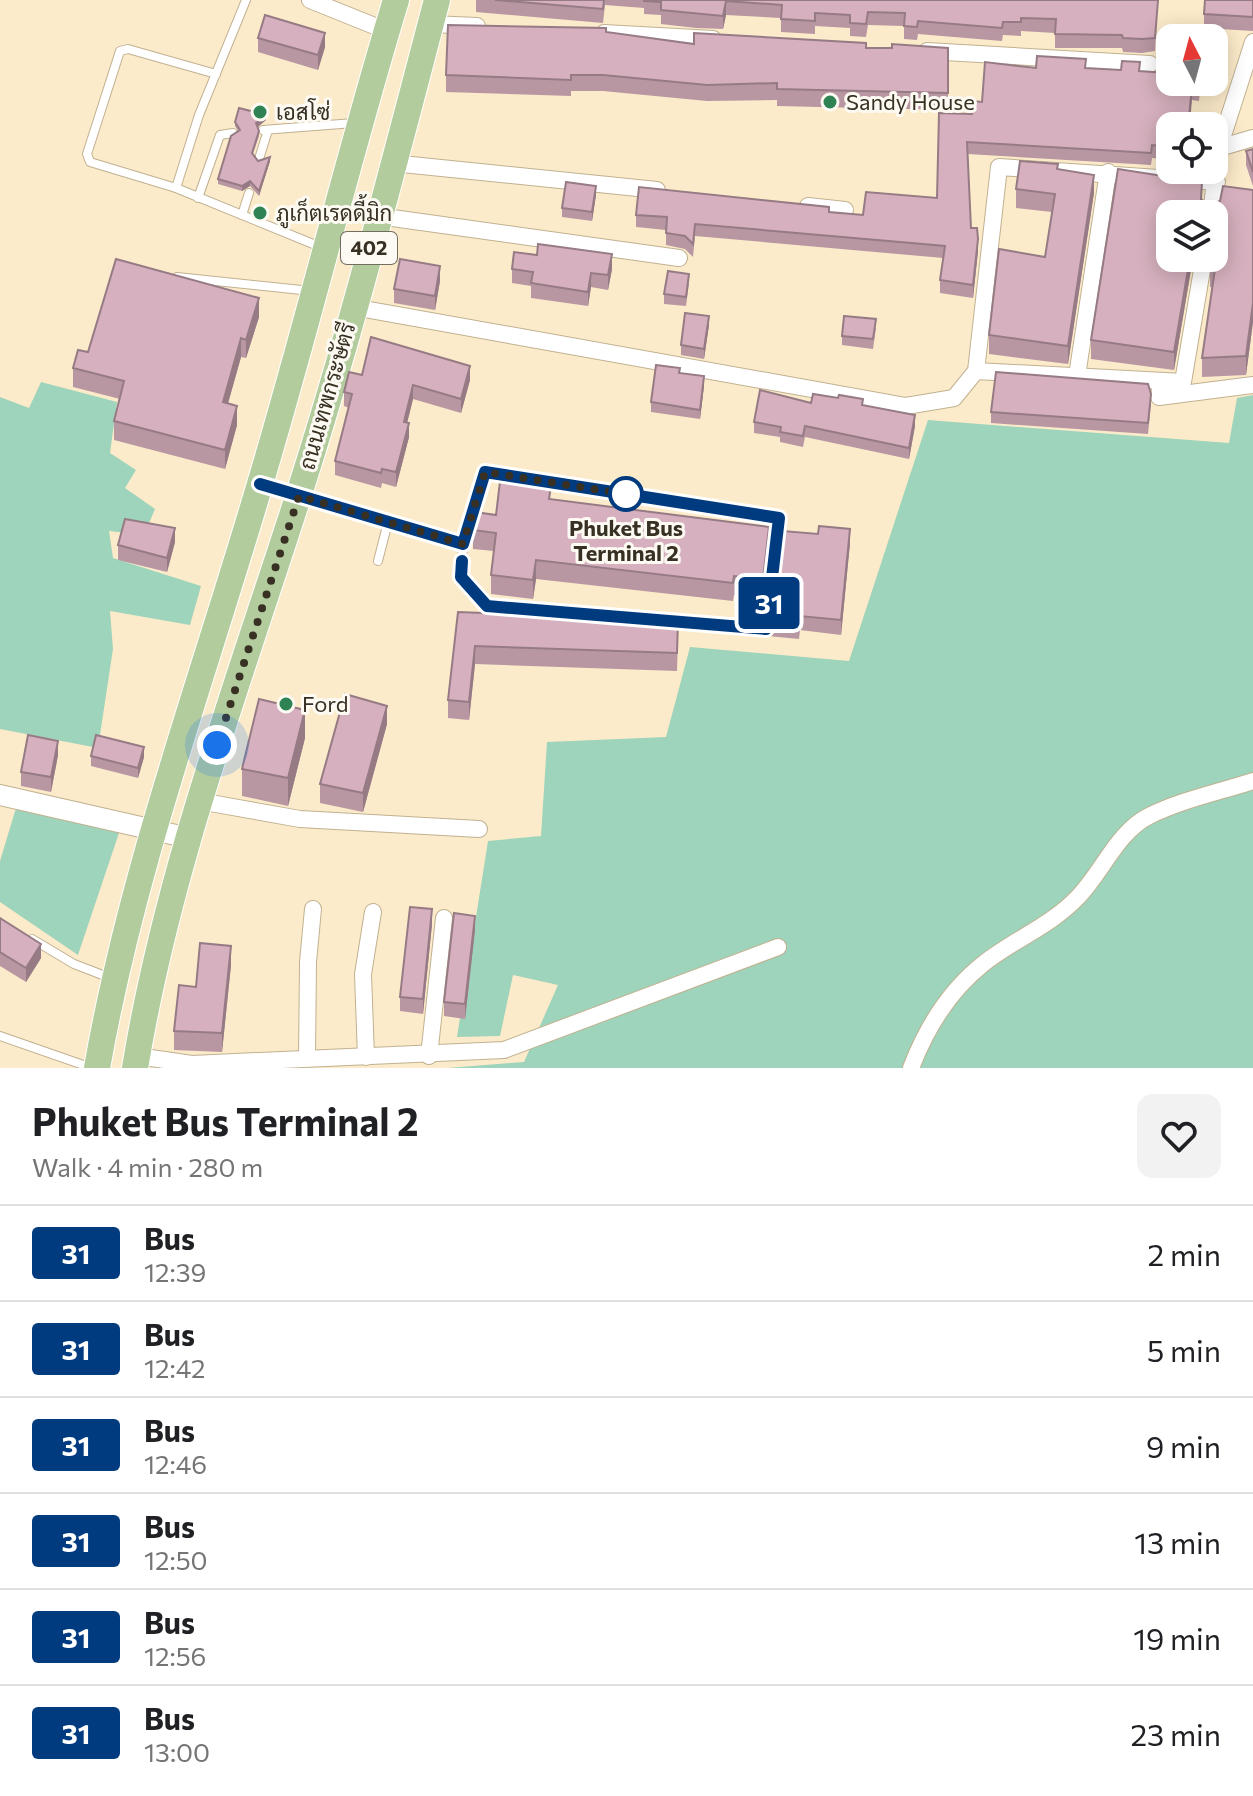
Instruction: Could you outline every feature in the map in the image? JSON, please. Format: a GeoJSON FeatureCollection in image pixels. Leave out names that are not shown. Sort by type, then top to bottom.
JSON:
{"type":"FeatureCollection","features":[{"type":"Feature","properties":{"kind":"main road","name":"ถนนเทพกระษัตรี"},"geometry":{"type":"LineString","coordinates":[[94,1068],[154,829],[260,484],[396,0]]}},
{"type":"Feature","properties":{"kind":"main road","name":"ถนนเทพกระษัตรี"},"geometry":{"type":"LineString","coordinates":[[136,1062],[199,801],[299,496],[434,12]]}},
{"type":"Feature","properties":{"kind":"street"},"geometry":{"type":"LineString","coordinates":[[310,0],[387,31]]}},
{"type":"Feature","properties":{"kind":"street"},"geometry":{"type":"LineString","coordinates":[[434,12],[493,27]]}},
{"type":"Feature","properties":{"kind":"street"},"geometry":{"type":"LineString","coordinates":[[587,32],[728,40]]}},
{"type":"Feature","properties":{"kind":"street"},"geometry":{"type":"LineString","coordinates":[[1228,120],[1253,42]]}},
{"type":"Feature","properties":{"kind":"street"},"geometry":{"type":"LineString","coordinates":[[915,51],[1150,64]]}},
{"type":"Feature","properties":{"kind":"street"},"geometry":{"type":"LineString","coordinates":[[1228,145],[1253,138]]}},
{"type":"Feature","properties":{"kind":"street"},"geometry":{"type":"LineString","coordinates":[[392,163],[674,192]]}},
{"type":"Feature","properties":{"kind":"street"},"geometry":{"type":"LineString","coordinates":[[353,307],[906,406],[954,398],[976,371],[999,167],[1156,176]]}},
{"type":"Feature","properties":{"kind":"street"},"geometry":{"type":"LineString","coordinates":[[1077,376],[1108,172]]}},
{"type":"Feature","properties":{"kind":"street"},"geometry":{"type":"LineString","coordinates":[[783,204],[845,210]]}},
{"type":"Feature","properties":{"kind":"street"},"geometry":{"type":"LineString","coordinates":[[378,216],[679,258]]}},
{"type":"Feature","properties":{"kind":"street"},"geometry":{"type":"LineString","coordinates":[[976,371],[1183,382],[1202,272]]}},
{"type":"Feature","properties":{"kind":"street"},"geometry":{"type":"LineString","coordinates":[[1161,381],[1159,397],[1253,385]]}},
{"type":"Feature","properties":{"kind":"street"},"geometry":{"type":"LineString","coordinates":[[911,1068],[922,1039],[953,993],[983,964],[1063,913],[1090,886],[1129,830],[1149,816],[1253,781]]}},
{"type":"Feature","properties":{"kind":"street"},"geometry":{"type":"LineString","coordinates":[[0,795],[189,838]]}},
{"type":"Feature","properties":{"kind":"street"},"geometry":{"type":"LineString","coordinates":[[199,801],[300,819],[479,829]]}},
{"type":"Feature","properties":{"kind":"street"},"geometry":{"type":"LineString","coordinates":[[307,1057],[308,962],[313,909]]}},
{"type":"Feature","properties":{"kind":"street"},"geometry":{"type":"LineString","coordinates":[[366,1057],[363,974],[373,912]]}},
{"type":"Feature","properties":{"kind":"street"},"geometry":{"type":"LineString","coordinates":[[429,1056],[444,918]]}},
{"type":"Feature","properties":{"kind":"street"},"geometry":{"type":"LineString","coordinates":[[136,1062],[192,1064],[307,1057],[366,1057],[403,1062],[429,1056],[504,1050],[778,947]]}},
{"type":"Feature","properties":{"kind":"lane"},"geometry":{"type":"LineString","coordinates":[[176,188],[246,0]]}},
{"type":"Feature","properties":{"kind":"lane"},"geometry":{"type":"LineString","coordinates":[[216,74],[128,49],[120,51],[87,154],[90,162],[176,188],[325,248]]}},
{"type":"Feature","properties":{"kind":"lane"},"geometry":{"type":"LineString","coordinates":[[259,159],[266,130],[359,123]]}},
{"type":"Feature","properties":{"kind":"lane"},"geometry":{"type":"LineString","coordinates":[[198,198],[220,135],[233,133]]}},
{"type":"Feature","properties":{"kind":"lane"},"geometry":{"type":"LineString","coordinates":[[242,215],[249,193]]}},
{"type":"Feature","properties":{"kind":"lane"},"geometry":{"type":"LineString","coordinates":[[159,275],[314,292]]}},
{"type":"Feature","properties":{"kind":"lane"},"geometry":{"type":"LineString","coordinates":[[485,472],[779,518],[766,629],[487,606],[461,577],[463,544],[485,472]]}},
{"type":"Feature","properties":{"kind":"lane"},"geometry":{"type":"LineString","coordinates":[[260,484],[463,544]]}},
{"type":"Feature","properties":{"kind":"lane"},"geometry":{"type":"LineString","coordinates":[[378,561],[388,522]]}},
{"type":"Feature","properties":{"kind":"lane"},"geometry":{"type":"LineString","coordinates":[[25,935],[74,964],[114,980]]}},
{"type":"Feature","properties":{"kind":"lane"},"geometry":{"type":"LineString","coordinates":[[0,1048],[4,1038],[94,1068]]}},
{"type":"Feature","properties":{"kind":"green space"},"geometry":{"type":"Polygon","coordinates":[[[41,382],[117,402],[110,453],[136,470],[125,488],[155,509],[144,535],[109,531],[113,558],[201,586],[190,625],[110,611],[113,649],[98,748],[0,729],[0,397],[29,408],[41,382]]]}},
{"type":"Feature","properties":{"kind":"green space"},"geometry":{"type":"Polygon","coordinates":[[[1253,395],[1253,1068],[448,1068],[524,1062],[558,985],[513,975],[500,1036],[457,1037],[488,841],[541,836],[547,742],[666,737],[690,647],[849,661],[928,420],[1229,443],[1237,398],[1253,395]]]}},
{"type":"Feature","properties":{"kind":"green space"},"geometry":{"type":"Polygon","coordinates":[[[16,808],[120,830],[78,955],[0,902],[0,861],[16,808]]]}},
{"type":"Feature","properties":{"kind":"building"},"geometry":{"type":"Polygon","coordinates":[[[495,0],[604,0],[603,9],[495,0]]]}},
{"type":"Feature","properties":{"kind":"building"},"geometry":{"type":"Polygon","coordinates":[[[1158,0],[1155,38],[1142,39],[1123,38],[1122,35],[1055,34],[1056,19],[1021,18],[1021,22],[1003,22],[1002,28],[918,21],[917,27],[904,26],[905,13],[868,12],[866,24],[850,23],[850,15],[815,13],[815,21],[781,19],[782,5],[726,1],[723,16],[661,10],[661,2],[644,1],[1158,0]]]}},
{"type":"Feature","properties":{"kind":"building"},"geometry":{"type":"Polygon","coordinates":[[[1205,0],[1253,0],[1253,17],[1204,14],[1205,0]]]}},
{"type":"Feature","properties":{"kind":"building"},"geometry":{"type":"Polygon","coordinates":[[[265,15],[325,33],[318,55],[258,38],[265,15]]]}},
{"type":"Feature","properties":{"kind":"building"},"geometry":{"type":"Polygon","coordinates":[[[448,25],[606,28],[606,32],[694,44],[694,33],[866,43],[866,48],[892,48],[892,44],[948,48],[948,93],[777,89],[777,83],[707,85],[603,75],[571,75],[571,80],[446,75],[448,25]]]}},
{"type":"Feature","properties":{"kind":"building"},"geometry":{"type":"Polygon","coordinates":[[[1037,56],[1086,59],[1085,68],[1121,70],[1122,61],[1140,62],[1139,71],[1156,72],[1156,96],[1191,96],[1189,112],[1156,112],[1156,145],[1152,145],[1151,153],[967,142],[971,228],[977,228],[978,239],[973,285],[940,280],[945,246],[695,224],[693,244],[685,236],[666,233],[667,217],[636,215],[639,187],[829,207],[829,212],[863,215],[866,192],[937,198],[939,113],[972,114],[973,101],[982,102],[985,62],[1036,68],[1037,56]]]}},
{"type":"Feature","properties":{"kind":"building"},"geometry":{"type":"Polygon","coordinates":[[[239,108],[266,115],[256,123],[259,131],[252,153],[258,161],[270,157],[259,191],[250,181],[242,186],[218,179],[231,136],[240,130],[235,122],[239,108]]]}},
{"type":"Feature","properties":{"kind":"building"},"geometry":{"type":"Polygon","coordinates":[[[1253,149],[1253,172],[1246,151],[1253,149]]]}},
{"type":"Feature","properties":{"kind":"building"},"geometry":{"type":"Polygon","coordinates":[[[1020,161],[1058,164],[1057,169],[1094,175],[1068,346],[989,335],[999,249],[1045,257],[1055,194],[1016,189],[1020,161]]]}},
{"type":"Feature","properties":{"kind":"building"},"geometry":{"type":"Polygon","coordinates":[[[1118,169],[1156,175],[1156,184],[1202,184],[1202,200],[1156,200],[1156,272],[1188,272],[1174,352],[1091,340],[1118,169]]]}},
{"type":"Feature","properties":{"kind":"building"},"geometry":{"type":"Polygon","coordinates":[[[566,182],[596,186],[592,212],[562,208],[566,182]]]}},
{"type":"Feature","properties":{"kind":"building"},"geometry":{"type":"Polygon","coordinates":[[[1223,186],[1253,190],[1253,303],[1246,356],[1202,358],[1215,272],[1228,272],[1228,200],[1220,200],[1223,186]]]}},
{"type":"Feature","properties":{"kind":"building"},"geometry":{"type":"Polygon","coordinates":[[[538,244],[612,254],[608,275],[591,273],[588,292],[531,283],[533,272],[512,269],[514,252],[537,255],[538,244]]]}},
{"type":"Feature","properties":{"kind":"building"},"geometry":{"type":"Polygon","coordinates":[[[116,259],[259,298],[246,340],[241,338],[223,402],[237,406],[225,450],[114,421],[124,381],[73,368],[78,350],[88,352],[116,259]]]}},
{"type":"Feature","properties":{"kind":"building"},"geometry":{"type":"Polygon","coordinates":[[[400,259],[440,266],[435,296],[394,289],[400,259]]]}},
{"type":"Feature","properties":{"kind":"building"},"geometry":{"type":"Polygon","coordinates":[[[668,271],[689,274],[686,297],[664,294],[668,271]]]}},
{"type":"Feature","properties":{"kind":"building"},"geometry":{"type":"Polygon","coordinates":[[[685,313],[709,316],[704,349],[681,345],[685,313]]]}},
{"type":"Feature","properties":{"kind":"building"},"geometry":{"type":"Polygon","coordinates":[[[844,316],[876,319],[873,339],[842,336],[844,316]]]}},
{"type":"Feature","properties":{"kind":"building"},"geometry":{"type":"Polygon","coordinates":[[[371,337],[470,366],[461,399],[413,385],[404,422],[409,423],[396,472],[382,469],[381,473],[335,461],[352,394],[344,392],[349,372],[362,375],[371,337]]]}},
{"type":"Feature","properties":{"kind":"building"},"geometry":{"type":"Polygon","coordinates":[[[656,365],[680,368],[679,373],[704,376],[700,410],[651,402],[656,365]]]}},
{"type":"Feature","properties":{"kind":"building"},"geometry":{"type":"Polygon","coordinates":[[[996,372],[1148,384],[1151,394],[1148,423],[991,412],[996,372]]]}},
{"type":"Feature","properties":{"kind":"building"},"geometry":{"type":"Polygon","coordinates":[[[760,390],[811,403],[813,394],[838,398],[839,395],[863,399],[862,405],[915,415],[909,448],[805,426],[803,436],[780,432],[781,427],[754,422],[760,390]]]}},
{"type":"Feature","properties":{"kind":"building","name":"Phuket Bus Terminal 2"},"geometry":{"type":"Polygon","coordinates":[[[501,473],[552,479],[549,499],[769,527],[763,579],[734,576],[733,583],[536,560],[533,580],[491,575],[496,533],[473,530],[475,512],[496,515],[501,473]]]}},
{"type":"Feature","properties":{"kind":"building"},"geometry":{"type":"Polygon","coordinates":[[[125,519],[175,528],[167,558],[118,545],[125,519]]]}},
{"type":"Feature","properties":{"kind":"building"},"geometry":{"type":"Polygon","coordinates":[[[819,526],[850,529],[841,620],[800,616],[799,625],[768,621],[773,616],[783,531],[818,534],[819,526]]]}},
{"type":"Feature","properties":{"kind":"building"},"geometry":{"type":"Polygon","coordinates":[[[458,612],[678,620],[677,653],[475,646],[469,702],[448,700],[458,612]]]}},
{"type":"Feature","properties":{"kind":"building"},"geometry":{"type":"Polygon","coordinates":[[[345,694],[387,706],[363,793],[320,784],[345,694]]]}},
{"type":"Feature","properties":{"kind":"building"},"geometry":{"type":"Polygon","coordinates":[[[259,699],[305,710],[288,778],[242,769],[259,699]]]}},
{"type":"Feature","properties":{"kind":"building"},"geometry":{"type":"Polygon","coordinates":[[[28,735],[58,741],[51,777],[21,772],[28,735]]]}},
{"type":"Feature","properties":{"kind":"building"},"geometry":{"type":"Polygon","coordinates":[[[96,735],[144,747],[138,768],[91,756],[96,735]]]}},
{"type":"Feature","properties":{"kind":"building"},"geometry":{"type":"Polygon","coordinates":[[[410,907],[432,909],[423,999],[400,997],[410,907]]]}},
{"type":"Feature","properties":{"kind":"building"},"geometry":{"type":"Polygon","coordinates":[[[454,913],[475,916],[465,1004],[444,1002],[454,913]]]}},
{"type":"Feature","properties":{"kind":"building"},"geometry":{"type":"Polygon","coordinates":[[[0,918],[41,944],[26,968],[0,952],[0,918]]]}},
{"type":"Feature","properties":{"kind":"building"},"geometry":{"type":"Polygon","coordinates":[[[200,943],[231,946],[222,1033],[174,1031],[179,985],[196,987],[200,943]]]}},
{"type":"Feature","properties":{"kind":"bus line","name":"31"},"geometry":{"type":"LineString","coordinates":[[260,484],[463,544],[485,472],[779,518],[766,629],[487,606],[461,577],[462,561]]}},
{"type":"Feature","properties":{"kind":"place","name":"Sandy House"},"geometry":{"type":"Point","coordinates":[830,102]}},
{"type":"Feature","properties":{"kind":"place","name":"เอสโซ่"},"geometry":{"type":"Point","coordinates":[260,112]}},
{"type":"Feature","properties":{"kind":"place","name":"ภูเก็ตเรดดี้มิก"},"geometry":{"type":"Point","coordinates":[260,213]}},
{"type":"Feature","properties":{"kind":"place","name":"Phuket Bus Terminal 2"},"geometry":{"type":"Point","coordinates":[626,494]}},
{"type":"Feature","properties":{"kind":"place","name":"Ford"},"geometry":{"type":"Point","coordinates":[286,704]}},
{"type":"Feature","properties":{"kind":"route"},"geometry":{"type":"LineString","coordinates":[[217,745],[299,496],[463,544],[485,472],[632,495],[626,494]]}}]}
